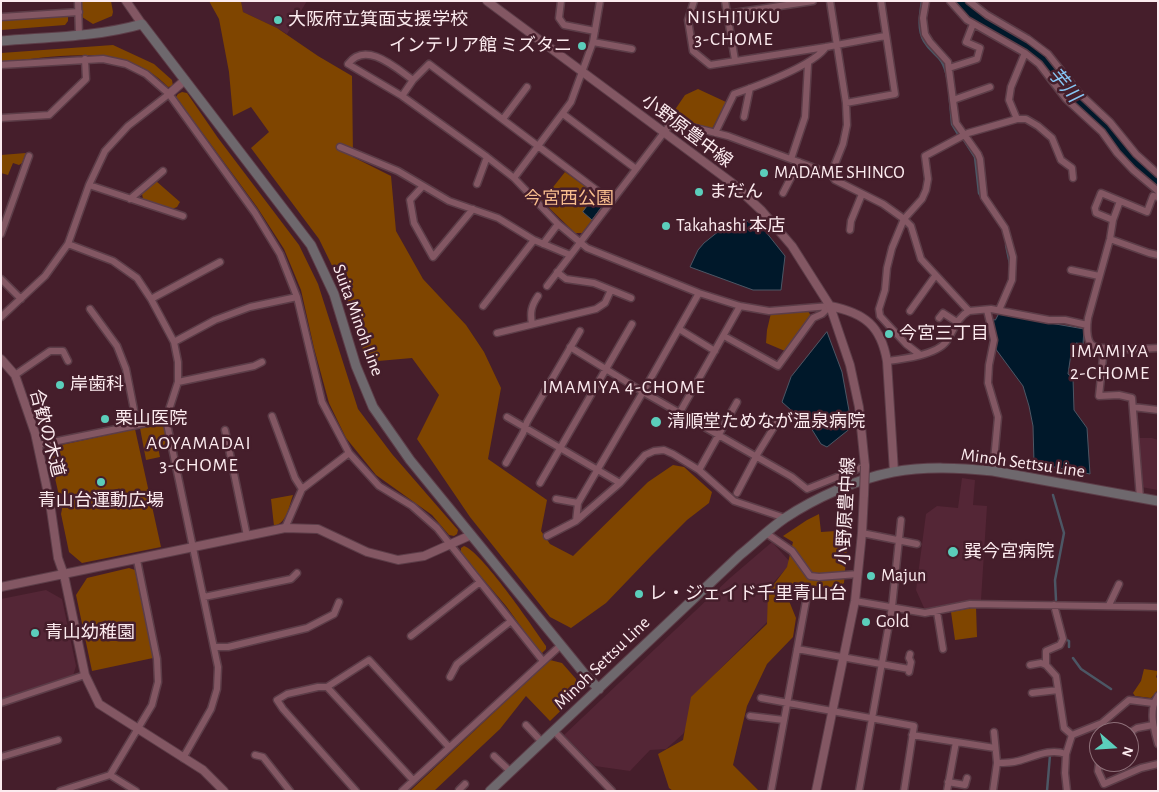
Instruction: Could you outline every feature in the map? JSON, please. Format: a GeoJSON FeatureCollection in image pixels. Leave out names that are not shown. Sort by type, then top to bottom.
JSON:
{"type":"FeatureCollection","features":[{"type":"Feature","properties":{"kind":"main road"},"geometry":{"type":"LineString","coordinates":[[1,41],[80,35],[124,29],[142,24]]}},
{"type":"Feature","properties":{"kind":"main road","name":"Suita Minoh Line"},"geometry":{"type":"LineString","coordinates":[[142,24],[311,245],[334,294],[356,366],[373,407],[410,460],[587,677],[599,688]]}},
{"type":"Feature","properties":{"kind":"main road","name":"Minoh Settsu Line"},"geometry":{"type":"LineString","coordinates":[[490,791],[740,554],[785,518],[842,488],[894,472],[939,468],[993,471],[1158,501]]}},
{"type":"Feature","properties":{"kind":"street"},"geometry":{"type":"LineString","coordinates":[[78,1],[80,35]]}},
{"type":"Feature","properties":{"kind":"street"},"geometry":{"type":"LineString","coordinates":[[126,1],[142,24]]}},
{"type":"Feature","properties":{"kind":"street"},"geometry":{"type":"LineString","coordinates":[[561,1],[559,18],[564,25],[595,31]]}},
{"type":"Feature","properties":{"kind":"street"},"geometry":{"type":"LineString","coordinates":[[514,178],[571,102],[593,42],[600,1]]}},
{"type":"Feature","properties":{"kind":"street"},"geometry":{"type":"LineString","coordinates":[[694,1],[688,20],[693,51],[710,65],[885,36]]}},
{"type":"Feature","properties":{"kind":"street"},"geometry":{"type":"LineString","coordinates":[[725,1],[735,60]]}},
{"type":"Feature","properties":{"kind":"street"},"geometry":{"type":"LineString","coordinates":[[727,14],[813,1]]}},
{"type":"Feature","properties":{"kind":"street"},"geometry":{"type":"LineString","coordinates":[[830,1],[846,103],[847,125],[843,144],[831,174]]}},
{"type":"Feature","properties":{"kind":"street"},"geometry":{"type":"LineString","coordinates":[[846,103],[895,94],[881,1]]}},
{"type":"Feature","properties":{"kind":"street"},"geometry":{"type":"LineString","coordinates":[[926,1],[923,18],[925,34],[945,58],[949,68],[956,123],[978,154],[984,197],[1000,219],[1011,246],[1014,266],[1012,280],[999,310]]}},
{"type":"Feature","properties":{"kind":"street"},"geometry":{"type":"LineString","coordinates":[[950,1],[967,20],[1025,53],[1039,64],[1071,104],[1102,132],[1132,170],[1158,191]]}},
{"type":"Feature","properties":{"kind":"street"},"geometry":{"type":"LineString","coordinates":[[969,1],[982,12],[1028,39],[1048,54],[1080,92],[1110,122],[1136,154],[1158,174]]}},
{"type":"Feature","properties":{"kind":"street","name":"小野原豊中線"},"geometry":{"type":"LineString","coordinates":[[489,2],[731,182],[762,212],[792,246],[830,306],[850,365],[859,407],[865,466],[862,533],[855,601],[816,791]]}},
{"type":"Feature","properties":{"kind":"street"},"geometry":{"type":"LineString","coordinates":[[1,17],[79,12]]}},
{"type":"Feature","properties":{"kind":"street"},"geometry":{"type":"LineString","coordinates":[[949,68],[977,59],[980,48],[966,42],[973,24]]}},
{"type":"Feature","properties":{"kind":"street"},"geometry":{"type":"LineString","coordinates":[[593,42],[632,49]]}},
{"type":"Feature","properties":{"kind":"street"},"geometry":{"type":"LineString","coordinates":[[715,133],[734,94],[808,64],[821,54],[826,47]]}},
{"type":"Feature","properties":{"kind":"street"},"geometry":{"type":"LineString","coordinates":[[1017,119],[1009,100],[1011,87],[1025,53]]}},
{"type":"Feature","properties":{"kind":"street"},"geometry":{"type":"LineString","coordinates":[[414,80],[378,56],[360,54],[354,57],[348,64],[402,96],[487,157],[514,178],[558,224],[587,248],[699,293],[740,306],[769,311],[830,306],[855,312],[867,320],[877,331],[884,344],[887,361],[894,472]]}},
{"type":"Feature","properties":{"kind":"street"},"geometry":{"type":"LineString","coordinates":[[1,118],[49,115],[86,79],[85,59]]}},
{"type":"Feature","properties":{"kind":"street"},"geometry":{"type":"LineString","coordinates":[[1,64],[103,59],[126,64],[146,74],[169,94],[255,213],[280,254],[297,297],[322,402],[349,453],[378,486],[412,506],[438,528],[543,662]]}},
{"type":"Feature","properties":{"kind":"street"},"geometry":{"type":"LineString","coordinates":[[402,96],[414,80],[430,64],[611,201]]}},
{"type":"Feature","properties":{"kind":"street"},"geometry":{"type":"LineString","coordinates":[[791,159],[805,117],[808,64]]}},
{"type":"Feature","properties":{"kind":"street"},"geometry":{"type":"LineString","coordinates":[[1,317],[45,276],[68,244],[89,185],[105,151],[128,126],[185,80]]}},
{"type":"Feature","properties":{"kind":"street"},"geometry":{"type":"LineString","coordinates":[[503,119],[527,87]]}},
{"type":"Feature","properties":{"kind":"street"},"geometry":{"type":"LineString","coordinates":[[744,117],[750,88]]}},
{"type":"Feature","properties":{"kind":"street"},"geometry":{"type":"LineString","coordinates":[[953,100],[990,88]]}},
{"type":"Feature","properties":{"kind":"street"},"geometry":{"type":"LineString","coordinates":[[563,114],[636,169]]}},
{"type":"Feature","properties":{"kind":"street"},"geometry":{"type":"LineString","coordinates":[[919,354],[906,344],[880,316],[879,309],[885,290],[890,254],[904,218],[922,198],[926,190],[928,179],[925,156],[963,135],[1017,119],[1026,119],[1052,138],[1061,160],[1072,168],[1073,178]]}},
{"type":"Feature","properties":{"kind":"street"},"geometry":{"type":"LineString","coordinates":[[547,286],[672,122],[715,133],[831,174],[835,180],[883,204],[904,218],[911,226],[920,259],[969,311]]}},
{"type":"Feature","properties":{"kind":"street"},"geometry":{"type":"LineString","coordinates":[[340,146],[398,171],[449,201],[498,218],[534,240],[570,255]]}},
{"type":"Feature","properties":{"kind":"street"},"geometry":{"type":"LineString","coordinates":[[1,234],[29,156]]}},
{"type":"Feature","properties":{"kind":"street"},"geometry":{"type":"LineString","coordinates":[[477,184],[487,157]]}},
{"type":"Feature","properties":{"kind":"street"},"geometry":{"type":"LineString","coordinates":[[783,193],[799,162]]}},
{"type":"Feature","properties":{"kind":"street"},"geometry":{"type":"LineString","coordinates":[[130,199],[163,171]]}},
{"type":"Feature","properties":{"kind":"street"},"geometry":{"type":"LineString","coordinates":[[89,185],[183,216]]}},
{"type":"Feature","properties":{"kind":"street"},"geometry":{"type":"LineString","coordinates":[[423,186],[410,200],[414,223],[433,257],[473,209]]}},
{"type":"Feature","properties":{"kind":"street"},"geometry":{"type":"LineString","coordinates":[[1113,220],[1096,213],[1095,208],[1101,193],[1147,212],[1154,196],[1158,197]]}},
{"type":"Feature","properties":{"kind":"street"},"geometry":{"type":"LineString","coordinates":[[850,230],[851,221],[862,194]]}},
{"type":"Feature","properties":{"kind":"street"},"geometry":{"type":"LineString","coordinates":[[1120,202],[1113,220],[1087,325],[1090,343],[1092,346],[1104,348],[1138,350],[1158,348]]}},
{"type":"Feature","properties":{"kind":"street"},"geometry":{"type":"LineString","coordinates":[[543,244],[558,224]]}},
{"type":"Feature","properties":{"kind":"street"},"geometry":{"type":"LineString","coordinates":[[1110,238],[1149,253],[1158,254]]}},
{"type":"Feature","properties":{"kind":"street"},"geometry":{"type":"LineString","coordinates":[[483,306],[534,240]]}},
{"type":"Feature","properties":{"kind":"street"},"geometry":{"type":"LineString","coordinates":[[68,244],[113,260],[137,278],[151,299],[174,342],[178,362],[178,382],[166,419],[218,667],[217,689],[211,709],[183,758]]}},
{"type":"Feature","properties":{"kind":"street"},"geometry":{"type":"LineString","coordinates":[[151,299],[220,262]]}},
{"type":"Feature","properties":{"kind":"street"},"geometry":{"type":"LineString","coordinates":[[1071,270],[1099,276]]}},
{"type":"Feature","properties":{"kind":"street"},"geometry":{"type":"LineString","coordinates":[[557,272],[566,279],[594,283],[631,298]]}},
{"type":"Feature","properties":{"kind":"street"},"geometry":{"type":"LineString","coordinates":[[910,311],[935,276]]}},
{"type":"Feature","properties":{"kind":"street"},"geometry":{"type":"LineString","coordinates":[[1,279],[20,299]]}},
{"type":"Feature","properties":{"kind":"street"},"geometry":{"type":"LineString","coordinates":[[497,333],[596,310],[605,303],[611,290]]}},
{"type":"Feature","properties":{"kind":"street"},"geometry":{"type":"LineString","coordinates":[[576,521],[578,503],[644,392],[699,293]]}},
{"type":"Feature","properties":{"kind":"street"},"geometry":{"type":"LineString","coordinates":[[532,324],[530,312],[538,296]]}},
{"type":"Feature","properties":{"kind":"street"},"geometry":{"type":"LineString","coordinates":[[174,342],[215,320],[250,307],[297,297]]}},
{"type":"Feature","properties":{"kind":"street"},"geometry":{"type":"LineString","coordinates":[[680,412],[740,306]]}},
{"type":"Feature","properties":{"kind":"street"},"geometry":{"type":"LineString","coordinates":[[724,336],[778,366],[813,318],[822,314],[830,306]]}},
{"type":"Feature","properties":{"kind":"street"},"geometry":{"type":"LineString","coordinates":[[90,309],[106,329],[120,354],[126,369],[137,425]]}},
{"type":"Feature","properties":{"kind":"street"},"geometry":{"type":"LineString","coordinates":[[987,310],[994,340],[988,383],[998,416],[993,471]]}},
{"type":"Feature","properties":{"kind":"street"},"geometry":{"type":"LineString","coordinates":[[887,361],[931,352],[941,348],[960,317],[969,311],[999,310],[1087,325]]}},
{"type":"Feature","properties":{"kind":"street"},"geometry":{"type":"LineString","coordinates":[[939,318],[943,313],[957,322]]}},
{"type":"Feature","properties":{"kind":"street"},"geometry":{"type":"LineString","coordinates":[[540,483],[632,324]]}},
{"type":"Feature","properties":{"kind":"street"},"geometry":{"type":"LineString","coordinates":[[680,329],[715,351]]}},
{"type":"Feature","properties":{"kind":"street"},"geometry":{"type":"LineString","coordinates":[[506,463],[580,331]]}},
{"type":"Feature","properties":{"kind":"street"},"geometry":{"type":"LineString","coordinates":[[570,347],[644,392],[792,476],[807,489],[865,466]]}},
{"type":"Feature","properties":{"kind":"street"},"geometry":{"type":"LineString","coordinates":[[1104,348],[1099,396],[1129,396],[1132,398],[1140,498]]}},
{"type":"Feature","properties":{"kind":"street"},"geometry":{"type":"LineString","coordinates":[[15,375],[50,351],[63,351],[68,361]]}},
{"type":"Feature","properties":{"kind":"street","name":"合歓の木道"},"geometry":{"type":"LineString","coordinates":[[1,359],[15,375],[38,445],[58,558],[64,575],[85,675],[99,704],[137,730],[203,770],[224,791]]}},
{"type":"Feature","properties":{"kind":"street"},"geometry":{"type":"LineString","coordinates":[[178,382],[254,366],[262,362]]}},
{"type":"Feature","properties":{"kind":"street"},"geometry":{"type":"LineString","coordinates":[[699,470],[737,402]]}},
{"type":"Feature","properties":{"kind":"street"},"geometry":{"type":"LineString","coordinates":[[1133,407],[1158,410]]}},
{"type":"Feature","properties":{"kind":"street"},"geometry":{"type":"LineString","coordinates":[[272,416],[295,478],[302,489]]}},
{"type":"Feature","properties":{"kind":"street"},"geometry":{"type":"LineString","coordinates":[[507,417],[598,468],[620,483]]}},
{"type":"Feature","properties":{"kind":"street"},"geometry":{"type":"LineString","coordinates":[[38,445],[166,419]]}},
{"type":"Feature","properties":{"kind":"street"},"geometry":{"type":"LineString","coordinates":[[738,493],[779,419]]}},
{"type":"Feature","properties":{"kind":"street"},"geometry":{"type":"LineString","coordinates":[[225,430],[247,536]]}},
{"type":"Feature","properties":{"kind":"street"},"geometry":{"type":"LineString","coordinates":[[547,536],[576,521],[620,483],[645,456],[654,451],[664,450],[699,470],[734,501],[785,518]]}},
{"type":"Feature","properties":{"kind":"street"},"geometry":{"type":"LineString","coordinates":[[284,528],[302,489],[349,453]]}},
{"type":"Feature","properties":{"kind":"street"},"geometry":{"type":"LineString","coordinates":[[556,499],[578,503]]}},
{"type":"Feature","properties":{"kind":"street"},"geometry":{"type":"LineString","coordinates":[[859,791],[892,607],[901,520]]}},
{"type":"Feature","properties":{"kind":"street"},"geometry":{"type":"LineString","coordinates":[[1,588],[284,528],[318,529],[367,552],[398,560],[424,556],[471,535]]}},
{"type":"Feature","properties":{"kind":"street"},"geometry":{"type":"LineString","coordinates":[[766,533],[792,551],[810,576],[819,578],[858,574]]}},
{"type":"Feature","properties":{"kind":"street"},"geometry":{"type":"LineString","coordinates":[[862,533],[917,544]]}},
{"type":"Feature","properties":{"kind":"street"},"geometry":{"type":"LineString","coordinates":[[60,791],[110,775],[152,705],[158,682],[157,659],[137,560]]}},
{"type":"Feature","properties":{"kind":"street"},"geometry":{"type":"LineString","coordinates":[[204,597],[291,579],[297,573]]}},
{"type":"Feature","properties":{"kind":"street"},"geometry":{"type":"LineString","coordinates":[[411,636],[480,582]]}},
{"type":"Feature","properties":{"kind":"street"},"geometry":{"type":"LineString","coordinates":[[1109,606],[1119,584]]}},
{"type":"Feature","properties":{"kind":"street"},"geometry":{"type":"LineString","coordinates":[[771,791],[808,590]]}},
{"type":"Feature","properties":{"kind":"street"},"geometry":{"type":"LineString","coordinates":[[855,601],[925,613],[970,604],[1158,607]]}},
{"type":"Feature","properties":{"kind":"street"},"geometry":{"type":"LineString","coordinates":[[214,647],[228,647],[307,628],[334,614],[339,602]]}},
{"type":"Feature","properties":{"kind":"street"},"geometry":{"type":"LineString","coordinates":[[1046,665],[1046,651],[1060,645],[1063,639],[1054,605]]}},
{"type":"Feature","properties":{"kind":"street"},"geometry":{"type":"LineString","coordinates":[[936,612],[943,649]]}},
{"type":"Feature","properties":{"kind":"street"},"geometry":{"type":"LineString","coordinates":[[450,677],[457,664],[511,621]]}},
{"type":"Feature","properties":{"kind":"street"},"geometry":{"type":"LineString","coordinates":[[402,791],[561,645]]}},
{"type":"Feature","properties":{"kind":"street"},"geometry":{"type":"LineString","coordinates":[[796,649],[909,670],[910,654]]}},
{"type":"Feature","properties":{"kind":"street"},"geometry":{"type":"LineString","coordinates":[[356,791],[277,700],[287,694],[326,687],[369,660],[449,747]]}},
{"type":"Feature","properties":{"kind":"street"},"geometry":{"type":"LineString","coordinates":[[1030,665],[1041,663],[1046,665],[1056,676],[1064,728],[1072,735]]}},
{"type":"Feature","properties":{"kind":"street"},"geometry":{"type":"LineString","coordinates":[[1,703],[85,675]]}},
{"type":"Feature","properties":{"kind":"street"},"geometry":{"type":"LineString","coordinates":[[326,687],[413,780]]}},
{"type":"Feature","properties":{"kind":"street"},"geometry":{"type":"LineString","coordinates":[[1032,693],[1058,690]]}},
{"type":"Feature","properties":{"kind":"street"},"geometry":{"type":"LineString","coordinates":[[1158,696],[1153,703],[1153,725],[1158,744]]}},
{"type":"Feature","properties":{"kind":"street"},"geometry":{"type":"LineString","coordinates":[[761,698],[914,726],[904,791]]}},
{"type":"Feature","properties":{"kind":"street"},"geometry":{"type":"LineString","coordinates":[[1072,735],[1102,723],[1130,700],[1153,703]]}},
{"type":"Feature","properties":{"kind":"street"},"geometry":{"type":"LineString","coordinates":[[750,716],[784,720]]}},
{"type":"Feature","properties":{"kind":"street"},"geometry":{"type":"LineString","coordinates":[[1139,728],[1153,725]]}},
{"type":"Feature","properties":{"kind":"street"},"geometry":{"type":"LineString","coordinates":[[526,726],[542,742]]}},
{"type":"Feature","properties":{"kind":"street"},"geometry":{"type":"LineString","coordinates":[[554,731],[612,791]]}},
{"type":"Feature","properties":{"kind":"street"},"geometry":{"type":"LineString","coordinates":[[993,791],[997,763],[994,732]]}},
{"type":"Feature","properties":{"kind":"street"},"geometry":{"type":"LineString","coordinates":[[912,735],[995,748]]}},
{"type":"Feature","properties":{"kind":"street"},"geometry":{"type":"LineString","coordinates":[[1066,791],[1066,754],[1072,735]]}},
{"type":"Feature","properties":{"kind":"street"},"geometry":{"type":"LineString","coordinates":[[1,758],[58,740]]}},
{"type":"Feature","properties":{"kind":"street"},"geometry":{"type":"LineString","coordinates":[[947,791],[956,742]]}},
{"type":"Feature","properties":{"kind":"street"},"geometry":{"type":"LineString","coordinates":[[997,763],[1015,762],[1056,751],[1066,754]]}},
{"type":"Feature","properties":{"kind":"street"},"geometry":{"type":"LineString","coordinates":[[255,755],[262,757],[290,791]]}},
{"type":"Feature","properties":{"kind":"street"},"geometry":{"type":"LineString","coordinates":[[494,756],[511,772]]}},
{"type":"Feature","properties":{"kind":"street"},"geometry":{"type":"LineString","coordinates":[[1139,769],[1158,764]]}},
{"type":"Feature","properties":{"kind":"street"},"geometry":{"type":"LineString","coordinates":[[1098,772],[1104,784],[1132,772]]}},
{"type":"Feature","properties":{"kind":"street"},"geometry":{"type":"LineString","coordinates":[[110,775],[136,791]]}},
{"type":"Feature","properties":{"kind":"street"},"geometry":{"type":"LineString","coordinates":[[948,782],[966,786],[967,778]]}},
{"type":"Feature","properties":{"kind":"shaded area","name":"大阪府立箕面支援学校"},"geometry":{"type":"Polygon","coordinates":[[[241,1],[307,1],[287,34],[243,12],[241,1]]]}},
{"type":"Feature","properties":{"kind":"shaded area"},"geometry":{"type":"Polygon","coordinates":[[[1137,438],[1158,440],[1158,490],[1141,487],[1137,438]]]}},
{"type":"Feature","properties":{"kind":"shaded area","name":"巽今宮病院"},"geometry":{"type":"Polygon","coordinates":[[[962,478],[975,480],[973,505],[987,506],[981,600],[971,600],[925,610],[916,590],[926,514],[937,506],[958,508],[962,478]]]}},
{"type":"Feature","properties":{"kind":"shaded area"},"geometry":{"type":"Polygon","coordinates":[[[772,542],[791,563],[766,591],[772,617],[692,697],[694,712],[683,734],[666,749],[650,750],[630,771],[595,766],[564,735],[730,578],[772,542]]]}},
{"type":"Feature","properties":{"kind":"shaded area","name":"青山幼稚園"},"geometry":{"type":"Polygon","coordinates":[[[46,590],[62,599],[76,666],[73,676],[1,699],[1,599],[46,590]]]}},
{"type":"Feature","properties":{"kind":"green space"},"geometry":{"type":"Polygon","coordinates":[[[81,1],[111,1],[112,16],[93,24],[82,17],[81,1]]]}},
{"type":"Feature","properties":{"kind":"green space"},"geometry":{"type":"Polygon","coordinates":[[[209,1],[241,1],[243,12],[277,28],[352,76],[353,157],[391,176],[396,231],[423,279],[466,325],[484,352],[501,388],[488,459],[547,500],[541,531],[550,544],[573,556],[648,482],[673,465],[684,467],[712,492],[709,503],[687,520],[606,603],[571,628],[550,617],[470,517],[417,439],[439,395],[412,358],[367,362],[342,286],[319,239],[251,148],[269,132],[251,107],[233,116],[229,72],[219,19],[209,1]]]}},
{"type":"Feature","properties":{"kind":"green space"},"geometry":{"type":"Polygon","coordinates":[[[68,17],[68,21],[65,25],[1,30],[1,21],[68,17]]]}},
{"type":"Feature","properties":{"kind":"green space"},"geometry":{"type":"Polygon","coordinates":[[[113,45],[154,64],[172,80],[173,86],[168,87],[151,73],[132,63],[111,58],[89,55],[1,62],[1,53],[113,45]]]}},
{"type":"Feature","properties":{"kind":"green space"},"geometry":{"type":"Polygon","coordinates":[[[698,89],[726,102],[712,129],[668,120],[685,95],[698,89]]]}},
{"type":"Feature","properties":{"kind":"green space"},"geometry":{"type":"Polygon","coordinates":[[[182,92],[187,93],[218,138],[299,245],[318,284],[358,409],[392,454],[458,530],[454,536],[449,535],[432,515],[376,475],[346,438],[329,403],[301,290],[284,249],[257,207],[176,97],[182,92]]]}},
{"type":"Feature","properties":{"kind":"green space"},"geometry":{"type":"Polygon","coordinates":[[[26,153],[22,163],[19,165],[13,163],[8,175],[1,173],[1,155],[26,153]]]}},
{"type":"Feature","properties":{"kind":"green space","name":"今宮西公園"},"geometry":{"type":"Polygon","coordinates":[[[565,172],[596,194],[583,212],[592,220],[582,233],[575,233],[542,201],[565,172]]]}},
{"type":"Feature","properties":{"kind":"green space"},"geometry":{"type":"Polygon","coordinates":[[[156,181],[180,202],[177,207],[172,209],[143,199],[142,194],[156,181]]]}},
{"type":"Feature","properties":{"kind":"green space"},"geometry":{"type":"Polygon","coordinates":[[[808,311],[811,316],[785,351],[766,343],[771,313],[808,311]]]}},
{"type":"Feature","properties":{"kind":"green space"},"geometry":{"type":"Polygon","coordinates":[[[160,424],[164,427],[167,441],[164,445],[158,447],[160,457],[146,460],[140,428],[160,424]]]}},
{"type":"Feature","properties":{"kind":"green space","name":"青山台運動広場"},"geometry":{"type":"Polygon","coordinates":[[[135,429],[161,547],[82,563],[69,552],[50,456],[52,447],[135,429]]]}},
{"type":"Feature","properties":{"kind":"green space"},"geometry":{"type":"Polygon","coordinates":[[[293,495],[285,518],[274,526],[271,499],[293,495]]]}},
{"type":"Feature","properties":{"kind":"green space"},"geometry":{"type":"Polygon","coordinates":[[[819,514],[821,532],[836,531],[847,547],[844,583],[834,590],[794,582],[787,596],[796,618],[793,637],[767,664],[747,706],[733,765],[759,791],[673,791],[669,788],[658,754],[683,740],[691,697],[767,624],[768,592],[787,567],[793,542],[783,536],[819,514]]]}},
{"type":"Feature","properties":{"kind":"green space"},"geometry":{"type":"Polygon","coordinates":[[[464,546],[472,551],[494,575],[530,623],[546,646],[546,649],[541,654],[506,606],[461,553],[461,548],[464,546]]]}},
{"type":"Feature","properties":{"kind":"green space"},"geometry":{"type":"Polygon","coordinates":[[[129,568],[135,570],[153,658],[92,671],[76,595],[87,578],[129,568]]]}},
{"type":"Feature","properties":{"kind":"green space"},"geometry":{"type":"Polygon","coordinates":[[[976,607],[977,637],[955,640],[951,612],[976,607]]]}},
{"type":"Feature","properties":{"kind":"green space"},"geometry":{"type":"Polygon","coordinates":[[[550,660],[562,663],[576,679],[576,696],[550,721],[526,696],[500,729],[434,791],[410,791],[550,660]]]}},
{"type":"Feature","properties":{"kind":"green space"},"geometry":{"type":"Polygon","coordinates":[[[1144,669],[1158,671],[1156,677],[1158,679],[1158,690],[1151,698],[1135,696],[1133,693],[1141,681],[1144,669]]]}},
{"type":"Feature","properties":{"kind":"water"},"geometry":{"type":"Polygon","coordinates":[[[596,194],[602,198],[603,205],[592,220],[583,212],[596,194]]]}},
{"type":"Feature","properties":{"kind":"water"},"geometry":{"type":"Polygon","coordinates":[[[732,220],[758,222],[785,256],[781,290],[753,290],[690,267],[698,250],[704,243],[732,220]]]}},
{"type":"Feature","properties":{"kind":"water"},"geometry":{"type":"Polygon","coordinates":[[[999,314],[1084,329],[1083,344],[1076,343],[1072,347],[1068,374],[1073,378],[1074,410],[1087,428],[1090,474],[1034,463],[1033,426],[1023,386],[995,348],[991,319],[995,320],[999,314]]]}},
{"type":"Feature","properties":{"kind":"water"},"geometry":{"type":"Polygon","coordinates":[[[827,332],[842,372],[852,427],[827,447],[821,444],[811,428],[782,402],[791,377],[827,332]]]}},
{"type":"Feature","properties":{"kind":"waterway"},"geometry":{"type":"LineString","coordinates":[[922,1],[920,32],[924,41],[943,64],[947,77]]}},
{"type":"Feature","properties":{"kind":"waterway","name":"芋川"},"geometry":{"type":"LineString","coordinates":[[958,1],[974,16],[1042,59],[1075,100],[1102,125],[1135,164],[1158,184]]}},
{"type":"Feature","properties":{"kind":"waterway"},"geometry":{"type":"LineString","coordinates":[[949,90],[952,124],[958,134]]}},
{"type":"Feature","properties":{"kind":"waterway"},"geometry":{"type":"LineString","coordinates":[[964,140],[975,157],[979,193],[990,211]]}},
{"type":"Feature","properties":{"kind":"waterway"},"geometry":{"type":"LineString","coordinates":[[1006,245],[1010,264]]}},
{"type":"Feature","properties":{"kind":"waterway"},"geometry":{"type":"LineString","coordinates":[[1053,495],[1064,533],[1055,580],[1056,600]]}},
{"type":"Feature","properties":{"kind":"waterway"},"geometry":{"type":"LineString","coordinates":[[1065,639],[1069,641],[1069,647]]}},
{"type":"Feature","properties":{"kind":"waterway"},"geometry":{"type":"LineString","coordinates":[[1073,658],[1081,669],[1111,689]]}},
{"type":"Feature","properties":{"kind":"waterway"},"geometry":{"type":"LineString","coordinates":[[1047,791],[1050,755]]}},
{"type":"Feature","properties":{"kind":"place","name":"大阪府立箕面支援学校"},"geometry":{"type":"Point","coordinates":[278,20]}},
{"type":"Feature","properties":{"kind":"place","name":"インテリア館 ミズタニ"},"geometry":{"type":"Point","coordinates":[582,46]}},
{"type":"Feature","properties":{"kind":"place","name":"MADAME SHINCO"},"geometry":{"type":"Point","coordinates":[764,173]}},
{"type":"Feature","properties":{"kind":"place","name":"まだん"},"geometry":{"type":"Point","coordinates":[699,192]}},
{"type":"Feature","properties":{"kind":"place","name":"Takahashi 本店"},"geometry":{"type":"Point","coordinates":[666,226]}},
{"type":"Feature","properties":{"kind":"place","name":"今宮三丁目"},"geometry":{"type":"Point","coordinates":[889,334]}},
{"type":"Feature","properties":{"kind":"place","name":"岸歯科"},"geometry":{"type":"Point","coordinates":[60,385]}},
{"type":"Feature","properties":{"kind":"place","name":"栗山医院"},"geometry":{"type":"Point","coordinates":[105,419]}},
{"type":"Feature","properties":{"kind":"place","name":"清順堂ためなが温泉病院"},"geometry":{"type":"Point","coordinates":[656,422]}},
{"type":"Feature","properties":{"kind":"place","name":"青山台運動広場"},"geometry":{"type":"Point","coordinates":[101,482]}},
{"type":"Feature","properties":{"kind":"place","name":"巽今宮病院"},"geometry":{"type":"Point","coordinates":[953,552]}},
{"type":"Feature","properties":{"kind":"place","name":"Majun"},"geometry":{"type":"Point","coordinates":[871,576]}},
{"type":"Feature","properties":{"kind":"place","name":"レ・ジェイド千里青山台"},"geometry":{"type":"Point","coordinates":[639,594]}},
{"type":"Feature","properties":{"kind":"place","name":"Gold"},"geometry":{"type":"Point","coordinates":[866,622]}},
{"type":"Feature","properties":{"kind":"place","name":"青山幼稚園"},"geometry":{"type":"Point","coordinates":[35,633]}},
{"type":"Feature","properties":{"kind":"district","name":"NISHIJUKU 3-CHOME"},"geometry":{"type":"Point","coordinates":[734,28]}},
{"type":"Feature","properties":{"kind":"district","name":"IMAMIYA 2-CHOME"},"geometry":{"type":"Point","coordinates":[1110,362]}},
{"type":"Feature","properties":{"kind":"district","name":"IMAMIYA 4-CHOME"},"geometry":{"type":"Point","coordinates":[624,387]}},
{"type":"Feature","properties":{"kind":"district","name":"AOYAMADAI 3-CHOME"},"geometry":{"type":"Point","coordinates":[199,454]}}]}
